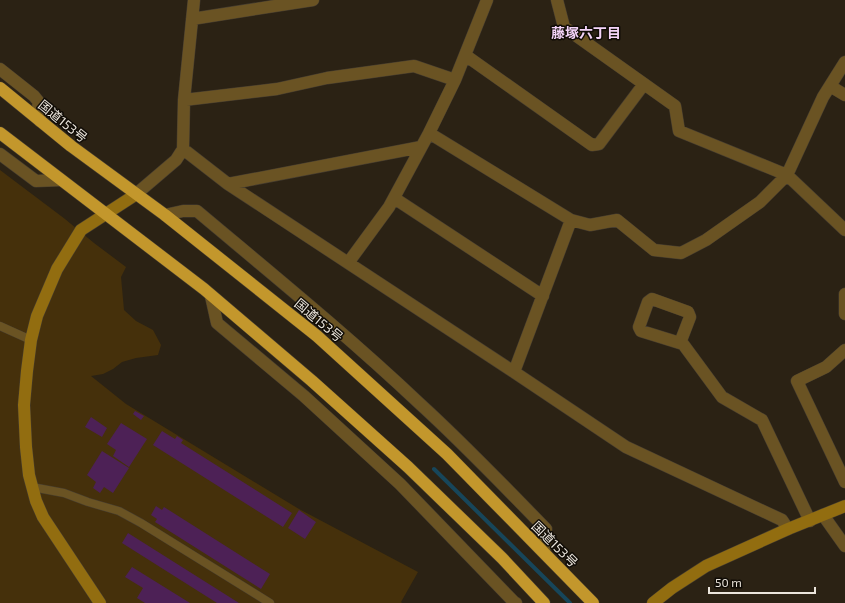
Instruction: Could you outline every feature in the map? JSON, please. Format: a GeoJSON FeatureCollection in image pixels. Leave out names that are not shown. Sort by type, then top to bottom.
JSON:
{"type":"FeatureCollection","features":[{"type":"Feature","properties":{"kind":"highway","name":"国道153号"},"geometry":{"type":"LineString","coordinates":[[0,88],[40,122],[135,195],[165,215],[317,336],[446,454],[593,603]]}},
{"type":"Feature","properties":{"kind":"highway"},"geometry":{"type":"LineString","coordinates":[[0,133],[211,296],[312,381],[387,448],[502,558],[544,603]]}},
{"type":"Feature","properties":{"kind":"street"},"geometry":{"type":"LineString","coordinates":[[100,603],[43,517],[32,487],[29,475],[24,405],[30,340],[37,316],[57,269],[80,230],[135,195],[176,160],[183,149],[184,100],[194,0]]}},
{"type":"Feature","properties":{"kind":"street"},"geometry":{"type":"LineString","coordinates":[[192,19],[313,0]]}},
{"type":"Feature","properties":{"kind":"street"},"geometry":{"type":"LineString","coordinates":[[348,263],[389,207],[429,133],[455,80],[487,0]]}},
{"type":"Feature","properties":{"kind":"street"},"geometry":{"type":"LineString","coordinates":[[557,0],[564,26],[675,106],[679,131],[787,175],[845,230]]}},
{"type":"Feature","properties":{"kind":"street"},"geometry":{"type":"LineString","coordinates":[[465,55],[592,145],[600,144],[644,84]]}},
{"type":"Feature","properties":{"kind":"street"},"geometry":{"type":"LineString","coordinates":[[429,133],[571,220],[590,225],[617,220],[654,250],[681,253],[706,240],[760,202],[787,175],[823,97],[845,62]]}},
{"type":"Feature","properties":{"kind":"street"},"geometry":{"type":"LineString","coordinates":[[184,100],[277,89],[327,78],[414,66],[455,80]]}},
{"type":"Feature","properties":{"kind":"street"},"geometry":{"type":"LineString","coordinates":[[0,69],[34,96],[38,101],[40,122]]}},
{"type":"Feature","properties":{"kind":"street"},"geometry":{"type":"LineString","coordinates":[[830,86],[845,95]]}},
{"type":"Feature","properties":{"kind":"street"},"geometry":{"type":"LineString","coordinates":[[228,184],[421,147]]}},
{"type":"Feature","properties":{"kind":"street"},"geometry":{"type":"LineString","coordinates":[[183,149],[228,184],[626,447],[782,520],[788,529]]}},
{"type":"Feature","properties":{"kind":"street"},"geometry":{"type":"LineString","coordinates":[[0,154],[36,181],[61,180]]}},
{"type":"Feature","properties":{"kind":"street"},"geometry":{"type":"LineString","coordinates":[[394,198],[542,296]]}},
{"type":"Feature","properties":{"kind":"street"},"geometry":{"type":"LineString","coordinates":[[165,215],[183,211],[197,211],[312,306],[420,403],[546,529],[544,552]]}},
{"type":"Feature","properties":{"kind":"street"},"geometry":{"type":"LineString","coordinates":[[514,372],[571,220]]}},
{"type":"Feature","properties":{"kind":"street"},"geometry":{"type":"LineString","coordinates":[[845,294],[845,314]]}},
{"type":"Feature","properties":{"kind":"street"},"geometry":{"type":"LineString","coordinates":[[211,296],[217,323],[304,396],[400,484],[516,603]]}},
{"type":"Feature","properties":{"kind":"street"},"geometry":{"type":"LineString","coordinates":[[680,343],[683,344],[722,397],[762,420],[810,521]]}},
{"type":"Feature","properties":{"kind":"street"},"geometry":{"type":"LineString","coordinates":[[845,350],[826,367],[797,381],[845,482]]}},
{"type":"Feature","properties":{"kind":"street"},"geometry":{"type":"LineString","coordinates":[[372,459],[387,448]]}},
{"type":"Feature","properties":{"kind":"street"},"geometry":{"type":"LineString","coordinates":[[653,603],[672,588],[706,566],[788,529],[845,506]]}},
{"type":"Feature","properties":{"kind":"street"},"geometry":{"type":"LineString","coordinates":[[823,515],[845,546]]}},
{"type":"Feature","properties":{"kind":"lane"},"geometry":{"type":"LineString","coordinates":[[0,326],[30,340]]}},
{"type":"Feature","properties":{"kind":"lane"},"geometry":{"type":"LineString","coordinates":[[32,487],[64,493],[119,511],[270,603]]}},
{"type":"Feature","properties":{"kind":"shaded area"},"geometry":{"type":"Polygon","coordinates":[[[0,170],[126,267],[121,277],[124,310],[136,321],[153,330],[161,345],[158,355],[136,358],[122,362],[103,374],[91,376],[126,404],[299,509],[418,572],[401,602],[402,603],[0,603],[0,170]]]}},
{"type":"Feature","properties":{"kind":"building"},"geometry":{"type":"Polygon","coordinates":[[[135,411],[144,416],[141,420],[133,414],[135,411]]]}},
{"type":"Feature","properties":{"kind":"building"},"geometry":{"type":"Polygon","coordinates":[[[91,417],[107,428],[102,437],[85,427],[91,417]]]}},
{"type":"Feature","properties":{"kind":"building"},"geometry":{"type":"Polygon","coordinates":[[[121,423],[147,439],[129,467],[113,456],[116,450],[107,444],[121,423]]]}},
{"type":"Feature","properties":{"kind":"building"},"geometry":{"type":"Polygon","coordinates":[[[162,431],[175,439],[177,436],[183,440],[181,443],[292,513],[283,527],[153,445],[162,431]]]}},
{"type":"Feature","properties":{"kind":"building"},"geometry":{"type":"Polygon","coordinates":[[[102,451],[129,468],[113,493],[104,487],[100,493],[93,488],[96,482],[87,475],[102,451]]]}},
{"type":"Feature","properties":{"kind":"building"},"geometry":{"type":"Polygon","coordinates":[[[156,506],[162,510],[164,507],[270,574],[261,589],[155,522],[157,519],[151,515],[156,506]]]}},
{"type":"Feature","properties":{"kind":"building"},"geometry":{"type":"Polygon","coordinates":[[[299,510],[316,522],[305,539],[288,528],[299,510]]]}},
{"type":"Feature","properties":{"kind":"building"},"geometry":{"type":"Polygon","coordinates":[[[128,533],[239,603],[217,603],[122,543],[128,533]]]}},
{"type":"Feature","properties":{"kind":"building"},"geometry":{"type":"Polygon","coordinates":[[[132,567],[190,603],[145,603],[137,598],[143,588],[125,577],[132,567]]]}},
{"type":"Feature","properties":{"kind":"waterway"},"geometry":{"type":"LineString","coordinates":[[434,469],[570,603]]}},
{"type":"Feature","properties":{"kind":"district","name":"藤塚六丁目"},"geometry":{"type":"Point","coordinates":[586,32]}}]}
